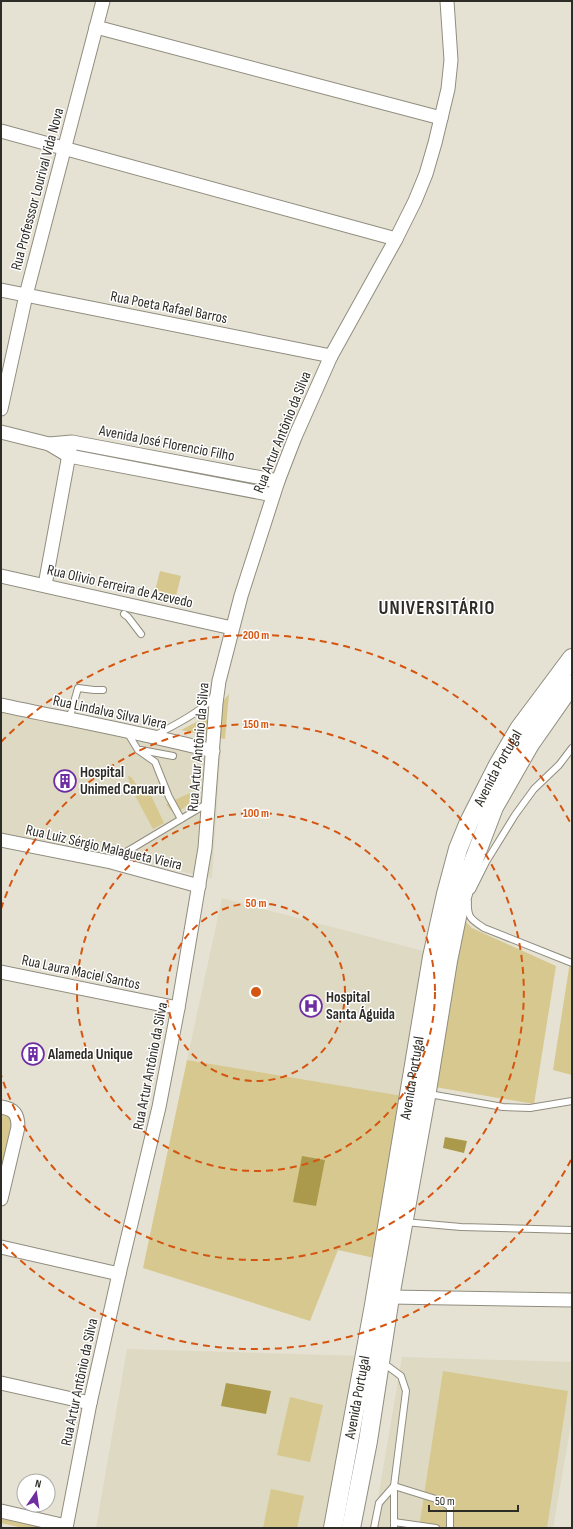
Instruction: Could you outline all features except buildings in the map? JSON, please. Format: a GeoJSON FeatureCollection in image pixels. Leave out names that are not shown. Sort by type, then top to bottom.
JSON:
{"type":"FeatureCollection","features":[{"type":"Feature","properties":{"kind":"street","name":"Rua Professsor Lourival Vida Nova"},"geometry":{"type":"LineString","coordinates":[[1,409],[26,295],[103,1]]}},
{"type":"Feature","properties":{"kind":"street","name":"Rua Artur Antônio da Silva"},"geometry":{"type":"LineString","coordinates":[[66,1527],[90,1403],[159,1107],[178,1008],[204,848],[219,681],[232,628],[273,495],[295,437],[331,356],[396,239],[415,201],[426,174],[448,89],[451,60],[447,1]]}},
{"type":"Feature","properties":{"kind":"street"},"geometry":{"type":"LineString","coordinates":[[96,27],[441,118]]}},
{"type":"Feature","properties":{"kind":"street"},"geometry":{"type":"LineString","coordinates":[[1,131],[396,239]]}},
{"type":"Feature","properties":{"kind":"street","name":"Rua Poeta Rafael Barros"},"geometry":{"type":"LineString","coordinates":[[1,290],[331,356]]}},
{"type":"Feature","properties":{"kind":"street","name":"Avenida José Florencio Filho"},"geometry":{"type":"LineString","coordinates":[[1,432],[49,444],[69,456],[273,495]]}},
{"type":"Feature","properties":{"kind":"street"},"geometry":{"type":"LineString","coordinates":[[45,585],[72,442]]}},
{"type":"Feature","properties":{"kind":"street","name":"Avenida José Florencio Filho"},"geometry":{"type":"LineString","coordinates":[[49,444],[72,442],[278,481]]}},
{"type":"Feature","properties":{"kind":"street","name":"Rua Olivio Ferreira de Azevedo"},"geometry":{"type":"LineString","coordinates":[[1,576],[232,628]]}},
{"type":"Feature","properties":{"kind":"street","name":"Avenida Portugal"},"geometry":{"type":"LineString","coordinates":[[351,1528],[368,1441],[390,1297],[448,961],[459,907],[470,870],[477,826],[498,765],[519,729],[572,658]]}},
{"type":"Feature","properties":{"kind":"street","name":"Avenida Portugal"},"geometry":{"type":"LineString","coordinates":[[333,1528],[374,1305],[434,942],[458,849],[494,807],[530,744],[572,684]]}},
{"type":"Feature","properties":{"kind":"street","name":"Rua Lindalva Silva Viera"},"geometry":{"type":"LineString","coordinates":[[1,705],[127,732],[153,736],[213,751]]}},
{"type":"Feature","properties":{"kind":"street","name":"Rua Luiz Sérgio Malagueta Vieira"},"geometry":{"type":"LineString","coordinates":[[1,840],[111,862],[199,886]]}},
{"type":"Feature","properties":{"kind":"street","name":"Rua Laura Maciel Santos"},"geometry":{"type":"LineString","coordinates":[[1,972],[178,1008]]}},
{"type":"Feature","properties":{"kind":"street"},"geometry":{"type":"LineString","coordinates":[[1,1107],[13,1111],[17,1115],[18,1127],[1,1199]]}},
{"type":"Feature","properties":{"kind":"street"},"geometry":{"type":"LineString","coordinates":[[1,1247],[119,1274]]}},
{"type":"Feature","properties":{"kind":"street"},"geometry":{"type":"LineString","coordinates":[[390,1297],[572,1300]]}},
{"type":"Feature","properties":{"kind":"street"},"geometry":{"type":"LineString","coordinates":[[1,1383],[90,1403]]}},
{"type":"Feature","properties":{"kind":"street"},"geometry":{"type":"LineString","coordinates":[[1,1511],[66,1527]]}},
{"type":"Feature","properties":{"kind":"lane"},"geometry":{"type":"LineString","coordinates":[[124,614],[141,634]]}},
{"type":"Feature","properties":{"kind":"lane"},"geometry":{"type":"LineString","coordinates":[[153,736],[188,717],[212,700],[219,681]]}},
{"type":"Feature","properties":{"kind":"lane"},"geometry":{"type":"LineString","coordinates":[[69,720],[78,688],[103,690]]}},
{"type":"Feature","properties":{"kind":"lane"},"geometry":{"type":"LineString","coordinates":[[127,732],[138,750],[155,762],[168,797],[182,819]]}},
{"type":"Feature","properties":{"kind":"lane"},"geometry":{"type":"LineString","coordinates":[[572,748],[559,765],[534,789],[501,835],[486,862],[468,901],[469,915],[473,921],[484,928],[572,963]]}},
{"type":"Feature","properties":{"kind":"lane"},"geometry":{"type":"LineString","coordinates":[[138,750],[173,756]]}},
{"type":"Feature","properties":{"kind":"lane"},"geometry":{"type":"LineString","coordinates":[[111,862],[209,802]]}},
{"type":"Feature","properties":{"kind":"lane"},"geometry":{"type":"LineString","coordinates":[[426,1093],[503,1107],[530,1108],[572,1101]]}},
{"type":"Feature","properties":{"kind":"lane"},"geometry":{"type":"LineString","coordinates":[[403,1221],[461,1227],[520,1227],[572,1230]]}},
{"type":"Feature","properties":{"kind":"lane"},"geometry":{"type":"LineString","coordinates":[[380,1361],[401,1376],[406,1391],[394,1486],[394,1525],[436,1528]]}},
{"type":"Feature","properties":{"kind":"lane"},"geometry":{"type":"LineString","coordinates":[[374,1528],[379,1503],[394,1486]]}},
{"type":"Feature","properties":{"kind":"lane"},"geometry":{"type":"LineString","coordinates":[[394,1486],[439,1500],[450,1507],[450,1528]]}},
{"type":"Feature","properties":{"kind":"shaded area"},"geometry":{"type":"Polygon","coordinates":[[[160,571],[181,576],[176,596],[155,591],[160,571]]]}},
{"type":"Feature","properties":{"kind":"shaded area"},"geometry":{"type":"Polygon","coordinates":[[[229,694],[225,739],[181,730],[207,715],[229,694]]]}},
{"type":"Feature","properties":{"kind":"shaded area"},"geometry":{"type":"Polygon","coordinates":[[[1,704],[221,748],[212,878],[1,833],[1,704]]]}},
{"type":"Feature","properties":{"kind":"shaded area"},"geometry":{"type":"Polygon","coordinates":[[[128,776],[131,777],[139,788],[148,789],[164,823],[153,829],[130,786],[128,776]]]}},
{"type":"Feature","properties":{"kind":"shaded area"},"geometry":{"type":"Polygon","coordinates":[[[190,793],[192,798],[191,803],[179,811],[171,811],[166,804],[190,793]]]}},
{"type":"Feature","properties":{"kind":"shaded area","name":"Hospital Santa Águida"},"geometry":{"type":"Polygon","coordinates":[[[222,898],[431,953],[409,1097],[187,1060],[222,898]]]}},
{"type":"Feature","properties":{"kind":"shaded area"},"geometry":{"type":"Polygon","coordinates":[[[463,919],[472,928],[556,966],[534,1104],[435,1087],[463,919]]]}},
{"type":"Feature","properties":{"kind":"shaded area"},"geometry":{"type":"Polygon","coordinates":[[[570,962],[572,963],[572,1075],[553,1070],[570,962]]]}},
{"type":"Feature","properties":{"kind":"shaded area"},"geometry":{"type":"Polygon","coordinates":[[[187,1060],[409,1097],[379,1259],[338,1250],[310,1321],[143,1268],[187,1060]]]}},
{"type":"Feature","properties":{"kind":"shaded area"},"geometry":{"type":"Polygon","coordinates":[[[1,1110],[14,1112],[1,1176],[1,1110]]]}},
{"type":"Feature","properties":{"kind":"shaded area"},"geometry":{"type":"Polygon","coordinates":[[[445,1137],[467,1141],[464,1153],[443,1148],[445,1137]]]}},
{"type":"Feature","properties":{"kind":"shaded area"},"geometry":{"type":"Polygon","coordinates":[[[302,1156],[325,1160],[316,1206],[293,1202],[302,1156]]]}},
{"type":"Feature","properties":{"kind":"shaded area"},"geometry":{"type":"Polygon","coordinates":[[[127,1349],[362,1356],[333,1528],[96,1528],[127,1349]]]}},
{"type":"Feature","properties":{"kind":"shaded area"},"geometry":{"type":"Polygon","coordinates":[[[402,1357],[572,1362],[572,1418],[553,1528],[373,1528],[402,1357]]]}},
{"type":"Feature","properties":{"kind":"shaded area"},"geometry":{"type":"Polygon","coordinates":[[[443,1371],[568,1391],[547,1528],[419,1528],[443,1371]]]}},
{"type":"Feature","properties":{"kind":"shaded area"},"geometry":{"type":"Polygon","coordinates":[[[226,1383],[271,1391],[266,1414],[221,1406],[226,1383]]]}},
{"type":"Feature","properties":{"kind":"shaded area"},"geometry":{"type":"Polygon","coordinates":[[[290,1397],[323,1405],[310,1462],[277,1455],[290,1397]]]}},
{"type":"Feature","properties":{"kind":"shaded area"},"geometry":{"type":"Polygon","coordinates":[[[271,1489],[304,1496],[297,1528],[263,1528],[271,1489]]]}},
{"type":"Feature","properties":{"kind":"shaded area"},"geometry":{"type":"Polygon","coordinates":[[[1,1516],[56,1528],[23,1528],[1,1523],[1,1516]]]}},
{"type":"Feature","properties":{"kind":"place","name":"Hospital Unimed Caruaru"},"geometry":{"type":"Point","coordinates":[65,781]}},
{"type":"Feature","properties":{"kind":"place","name":"Hospital Santa Águida"},"geometry":{"type":"Point","coordinates":[311,1006]}},
{"type":"Feature","properties":{"kind":"place","name":"Alameda Unique"},"geometry":{"type":"Point","coordinates":[33,1054]}},
{"type":"Feature","properties":{"kind":"district","name":"UNIVERSITÁRIO"},"geometry":{"type":"Point","coordinates":[437,607]}}]}
